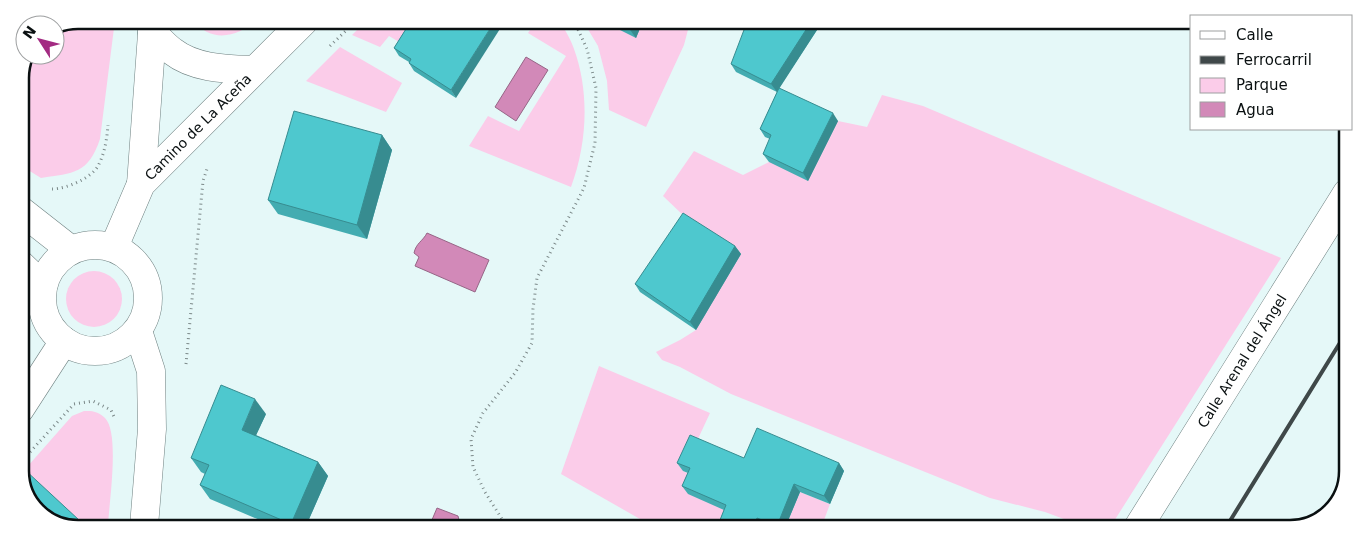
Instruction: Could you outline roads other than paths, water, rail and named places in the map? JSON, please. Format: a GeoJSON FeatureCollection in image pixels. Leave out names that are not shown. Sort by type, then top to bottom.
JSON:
{"type":"FeatureCollection","features":[{"type":"Feature","properties":{"kind":"street"},"geometry":{"type":"LineString","coordinates":[[142,184],[153,29]]}},
{"type":"Feature","properties":{"kind":"street"},"geometry":{"type":"LineString","coordinates":[[155,29],[173,52],[196,64],[216,68],[255,70]]}},
{"type":"Feature","properties":{"kind":"street","name":"Camino de La Aceña"},"geometry":{"type":"LineString","coordinates":[[114,247],[142,184],[296,29]]}},
{"type":"Feature","properties":{"kind":"street","name":"Calle Arenal del Ángel"},"geometry":{"type":"LineString","coordinates":[[1143,520],[1339,206]]}},
{"type":"Feature","properties":{"kind":"street"},"geometry":{"type":"LineString","coordinates":[[29,217],[71,250]]}},
{"type":"Feature","properties":{"kind":"street"},"geometry":{"type":"LineString","coordinates":[[92,244],[114,247],[140,268],[149,300],[138,331],[116,348],[89,351],[64,341],[50,326],[43,306],[43,286],[53,265],[71,250],[92,244]]}},
{"type":"Feature","properties":{"kind":"street"},"geometry":{"type":"LineString","coordinates":[[29,273],[43,286]]}},
{"type":"Feature","properties":{"kind":"street"},"geometry":{"type":"LineString","coordinates":[[138,331],[151,372],[152,429],[144,520]]}},
{"type":"Feature","properties":{"kind":"street"},"geometry":{"type":"LineString","coordinates":[[29,395],[64,341]]}},
{"type":"Feature","properties":{"kind":"water"},"geometry":{"type":"Polygon","coordinates":[[[526,57],[548,70],[516,121],[495,107],[526,57]]]}},
{"type":"Feature","properties":{"kind":"water"},"geometry":{"type":"Polygon","coordinates":[[[427,233],[489,260],[475,292],[415,266],[419,257],[414,253],[415,250],[427,233]]]}},
{"type":"Feature","properties":{"kind":"water"},"geometry":{"type":"Polygon","coordinates":[[[437,508],[458,516],[459,520],[432,520],[437,508]]]}},
{"type":"Feature","properties":{"kind":"railway"},"geometry":{"type":"LineString","coordinates":[[1231,520],[1339,344]]}}]}
